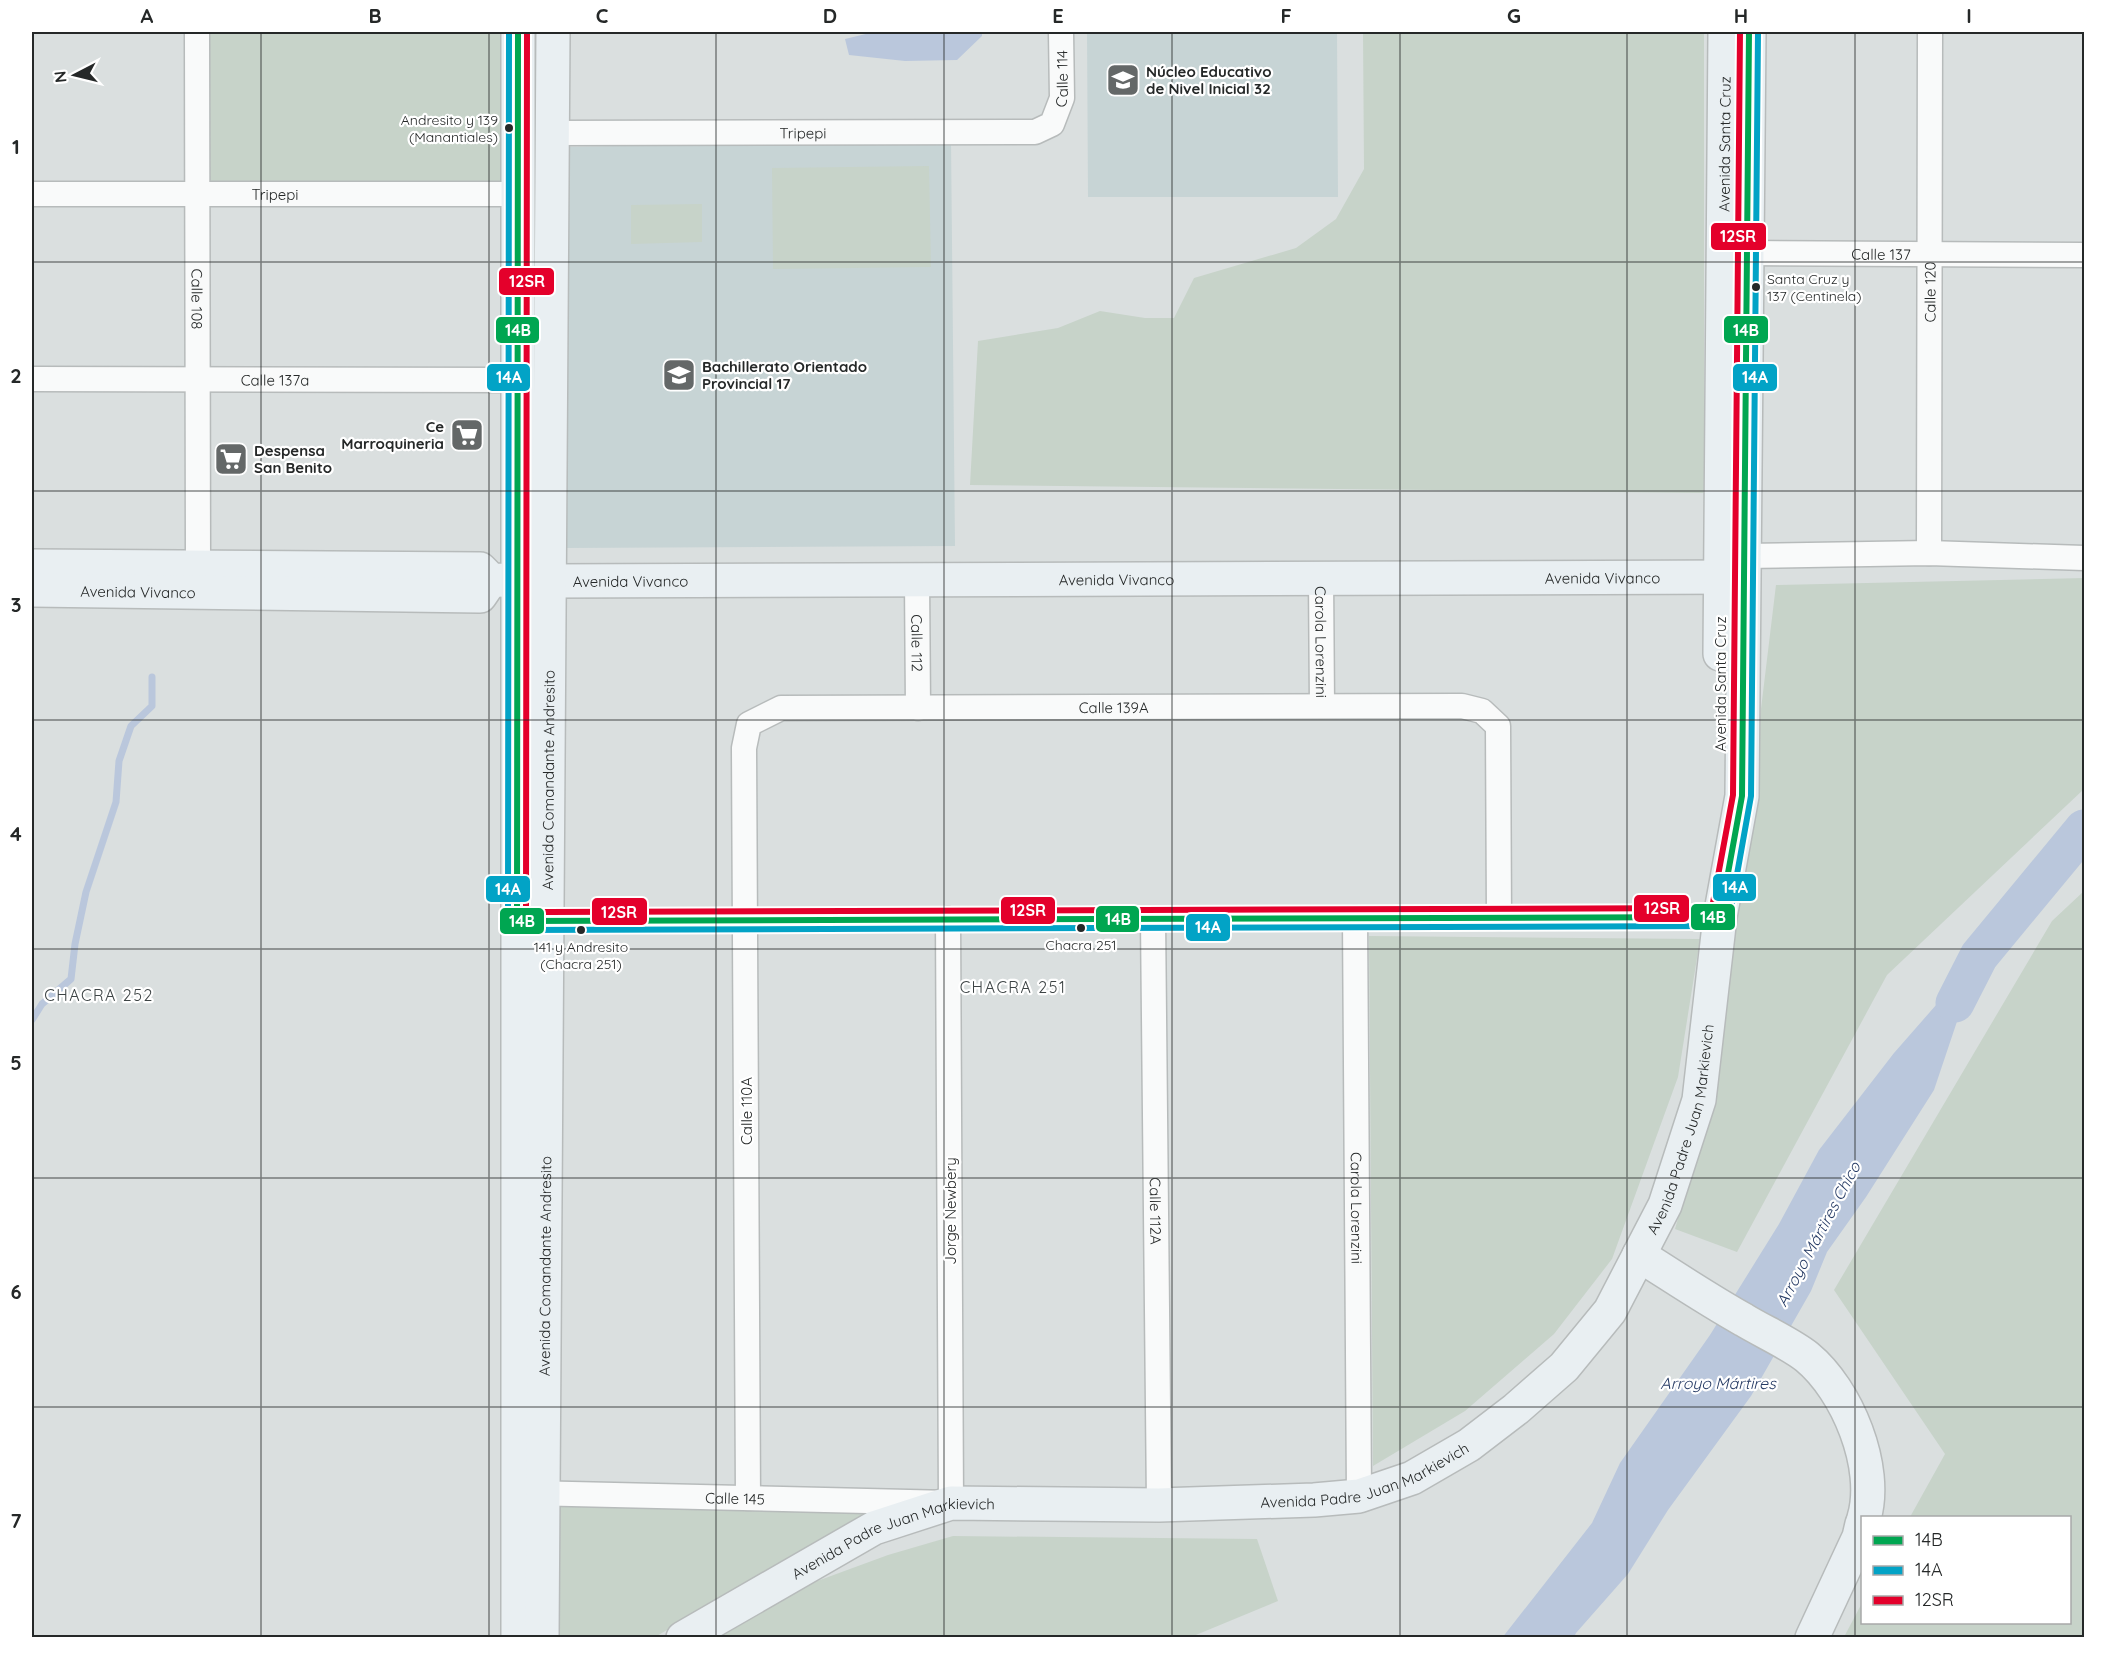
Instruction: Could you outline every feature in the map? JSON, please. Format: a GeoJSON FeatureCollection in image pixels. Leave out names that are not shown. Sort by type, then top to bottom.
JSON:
{"type":"FeatureCollection","features":[{"type":"Feature","properties":{"kind":"main road","name":"Avenida Comandante Andresito"},"geometry":{"type":"LineString","coordinates":[[518,32],[518,380],[504,581],[533,921]]}},
{"type":"Feature","properties":{"kind":"main road","name":"Avenida Comandante Andresito"},"geometry":{"type":"LineString","coordinates":[[542,1638],[531,1493],[533,921],[550,581],[553,32]]}},
{"type":"Feature","properties":{"kind":"main road","name":"Avenida Santa Cruz"},"geometry":{"type":"LineString","coordinates":[[1725,32],[1736,570]]}},
{"type":"Feature","properties":{"kind":"main road","name":"Avenida Santa Cruz"},"geometry":{"type":"LineString","coordinates":[[1720,917],[1748,253],[1749,32]]}},
{"type":"Feature","properties":{"kind":"main road","name":"Avenida Vivanco"},"geometry":{"type":"LineString","coordinates":[[32,566],[480,569],[504,581],[1321,578],[1736,570]]}},
{"type":"Feature","properties":{"kind":"main road","name":"Avenida Vivanco"},"geometry":{"type":"LineString","coordinates":[[32,590],[480,596],[504,581]]}},
{"type":"Feature","properties":{"kind":"main road","name":"Avenida Padre Juan Markievich"},"geometry":{"type":"LineString","coordinates":[[683,1638],[874,1528],[951,1503],[1159,1505],[1314,1500],[1359,1496],[1413,1478],[1469,1444],[1516,1409],[1564,1367],[1610,1311],[1665,1205],[1699,1100],[1720,917]]}},
{"type":"Feature","properties":{"kind":"main road"},"geometry":{"type":"LineString","coordinates":[[1640,1255],[1720,1307],[1806,1357],[1828,1382],[1846,1409],[1860,1441],[1867,1475],[1867,1508],[1865,1516]]}},
{"type":"Feature","properties":{"kind":"main road","name":"Avenida Comandante Andresito"},"geometry":{"type":"LineString","coordinates":[[518,1638],[531,1493]]}},
{"type":"Feature","properties":{"kind":"main road"},"geometry":{"type":"LineString","coordinates":[[1812,1638],[1861,1531]]}},
{"type":"Feature","properties":{"kind":"street","name":"Calle 108"},"geometry":{"type":"LineString","coordinates":[[197,32],[198,567]]}},
{"type":"Feature","properties":{"kind":"street","name":"Calle 114"},"geometry":{"type":"LineString","coordinates":[[1052,124],[1062,98],[1061,32]]}},
{"type":"Feature","properties":{"kind":"street","name":"Calle 120"},"geometry":{"type":"LineString","coordinates":[[1929,553],[1930,32]]}},
{"type":"Feature","properties":{"kind":"street","name":"Tripepi"},"geometry":{"type":"LineString","coordinates":[[553,133],[1035,132],[1052,124]]}},
{"type":"Feature","properties":{"kind":"street","name":"Tripepi"},"geometry":{"type":"LineString","coordinates":[[32,194],[518,194]]}},
{"type":"Feature","properties":{"kind":"street","name":"Calle 137"},"geometry":{"type":"LineString","coordinates":[[1748,253],[2085,255]]}},
{"type":"Feature","properties":{"kind":"street","name":"Calle 137a"},"geometry":{"type":"LineString","coordinates":[[32,379],[518,380]]}},
{"type":"Feature","properties":{"kind":"street","name":"Avenida Vivanco"},"geometry":{"type":"LineString","coordinates":[[1736,570],[1929,553],[2085,558]]}},
{"type":"Feature","properties":{"kind":"street","name":"Carola Lorenzini"},"geometry":{"type":"LineString","coordinates":[[1321,578],[1322,706]]}},
{"type":"Feature","properties":{"kind":"street","name":"Calle 112"},"geometry":{"type":"LineString","coordinates":[[917,580],[918,708]]}},
{"type":"Feature","properties":{"kind":"street","name":"Calle 139A"},"geometry":{"type":"LineString","coordinates":[[749,724],[781,708],[1462,706],[1482,711],[1498,726],[1499,918]]}},
{"type":"Feature","properties":{"kind":"street","name":"Calle 110A"},"geometry":{"type":"LineString","coordinates":[[748,1498],[744,747],[749,724]]}},
{"type":"Feature","properties":{"kind":"street"},"geometry":{"type":"LineString","coordinates":[[533,921],[1720,917]]}},
{"type":"Feature","properties":{"kind":"street","name":"Carola Lorenzini"},"geometry":{"type":"LineString","coordinates":[[1354,918],[1359,1496]]}},
{"type":"Feature","properties":{"kind":"street","name":"Jorge Newbery"},"geometry":{"type":"LineString","coordinates":[[948,919],[951,1503]]}},
{"type":"Feature","properties":{"kind":"street","name":"Calle 112A"},"geometry":{"type":"LineString","coordinates":[[1153,919],[1159,1505]]}},
{"type":"Feature","properties":{"kind":"street","name":"Calle 145"},"geometry":{"type":"LineString","coordinates":[[531,1493],[951,1503]]}},
{"type":"Feature","properties":{"kind":"shaded area"},"geometry":{"type":"Polygon","coordinates":[[[210,32],[510,32],[509,187],[209,188],[210,32]]]}},
{"type":"Feature","properties":{"kind":"shaded area"},"geometry":{"type":"Polygon","coordinates":[[[1087,32],[1337,32],[1338,197],[1088,197],[1087,32]]]}},
{"type":"Feature","properties":{"kind":"shaded area"},"geometry":{"type":"Polygon","coordinates":[[[1363,32],[1704,32],[1704,493],[970,485],[978,341],[1058,328],[1100,311],[1145,318],[1174,318],[1194,278],[1296,248],[1336,219],[1364,169],[1363,32]]]}},
{"type":"Feature","properties":{"kind":"shaded area"},"geometry":{"type":"Polygon","coordinates":[[[951,140],[955,546],[565,548],[562,147],[951,140]]]}},
{"type":"Feature","properties":{"kind":"shaded area"},"geometry":{"type":"Polygon","coordinates":[[[929,166],[931,267],[773,269],[772,168],[929,166]]]}},
{"type":"Feature","properties":{"kind":"shaded area"},"geometry":{"type":"Polygon","coordinates":[[[702,204],[702,242],[631,244],[631,205],[702,204]]]}},
{"type":"Feature","properties":{"kind":"shaded area"},"geometry":{"type":"Polygon","coordinates":[[[2084,578],[2084,789],[1887,975],[1737,1252],[1675,1229],[1715,1089],[1776,585],[2084,578]]]}},
{"type":"Feature","properties":{"kind":"shaded area"},"geometry":{"type":"Polygon","coordinates":[[[2084,891],[2084,1637],[1844,1637],[1861,1605],[1861,1624],[2071,1624],[2071,1516],[1911,1516],[1945,1454],[1834,1290],[2052,921],[2084,891]]]}},
{"type":"Feature","properties":{"kind":"shaded area"},"geometry":{"type":"Polygon","coordinates":[[[1369,936],[1700,939],[1678,1077],[1612,1259],[1554,1334],[1465,1411],[1373,1466],[1369,936]]]}},
{"type":"Feature","properties":{"kind":"shaded area"},"geometry":{"type":"Polygon","coordinates":[[[558,1503],[904,1508],[808,1547],[655,1637],[556,1638],[558,1503]]]}},
{"type":"Feature","properties":{"kind":"shaded area"},"geometry":{"type":"Polygon","coordinates":[[[953,1536],[1257,1539],[1278,1601],[1191,1637],[716,1638],[801,1587],[888,1555],[953,1536]]]}},
{"type":"Feature","properties":{"kind":"water"},"geometry":{"type":"Polygon","coordinates":[[[874,32],[982,32],[982,36],[957,60],[905,61],[849,55],[845,39],[874,32]]]}},
{"type":"Feature","properties":{"kind":"water","name":"Arroyo Mártires"},"geometry":{"type":"Polygon","coordinates":[[[1979,956],[1934,1090],[1866,1197],[1827,1252],[1811,1291],[1751,1396],[1668,1510],[1628,1574],[1574,1637],[1502,1638],[1592,1523],[1620,1463],[1710,1335],[1779,1224],[1819,1150],[1894,1053],[1979,956]]]}},
{"type":"Feature","properties":{"kind":"waterway"},"geometry":{"type":"LineString","coordinates":[[32,1020],[42,1004],[71,979],[75,944],[86,892],[116,802],[119,761],[131,726],[152,706],[152,677]]}},
{"type":"Feature","properties":{"kind":"waterway","name":"Arroyo Mártires Chico"},"geometry":{"type":"LineString","coordinates":[[1955,1003],[1979,956],[2084,829]]}},
{"type":"Feature","properties":{"kind":"transit line","name":"14A"},"geometry":{"type":"LineString","coordinates":[[509,32],[508,921],[511,927],[517,930],[1720,926],[1726,924],[1729,919],[1751,796],[1758,32]]}},
{"type":"Feature","properties":{"kind":"transit line","name":"14B"},"geometry":{"type":"LineString","coordinates":[[518,32],[517,921],[1720,917],[1742,796],[1749,32]]}},
{"type":"Feature","properties":{"kind":"transit line","name":"12SR"},"geometry":{"type":"LineString","coordinates":[[527,32],[526,912],[1712,908],[1733,795],[1740,32]]}},
{"type":"Feature","properties":{"kind":"place","name":"Núcleo Educativo de Nivel Inicial 32"},"geometry":{"type":"Point","coordinates":[1123,80]}},
{"type":"Feature","properties":{"kind":"place","name":"Andresito y 139 (Manantiales)"},"geometry":{"type":"Point","coordinates":[509,128]}},
{"type":"Feature","properties":{"kind":"place","name":"Santa Cruz y 137 (Centinela)"},"geometry":{"type":"Point","coordinates":[1756,287]}},
{"type":"Feature","properties":{"kind":"place","name":"Bachillerato Orientado Provincial 17"},"geometry":{"type":"Point","coordinates":[679,375]}},
{"type":"Feature","properties":{"kind":"place","name":"Ce Marroquineria"},"geometry":{"type":"Point","coordinates":[467,435]}},
{"type":"Feature","properties":{"kind":"place","name":"Despensa San Benito"},"geometry":{"type":"Point","coordinates":[231,459]}},
{"type":"Feature","properties":{"kind":"place","name":"Chacra 251"},"geometry":{"type":"Point","coordinates":[1081,928]}},
{"type":"Feature","properties":{"kind":"place","name":"141 y Andresito (Chacra 251)"},"geometry":{"type":"Point","coordinates":[581,930]}},
{"type":"Feature","properties":{"kind":"district","name":"CHACRA 251"},"geometry":{"type":"Point","coordinates":[1013,987]}},
{"type":"Feature","properties":{"kind":"district","name":"CHACRA 252"},"geometry":{"type":"Point","coordinates":[99,995]}}]}
